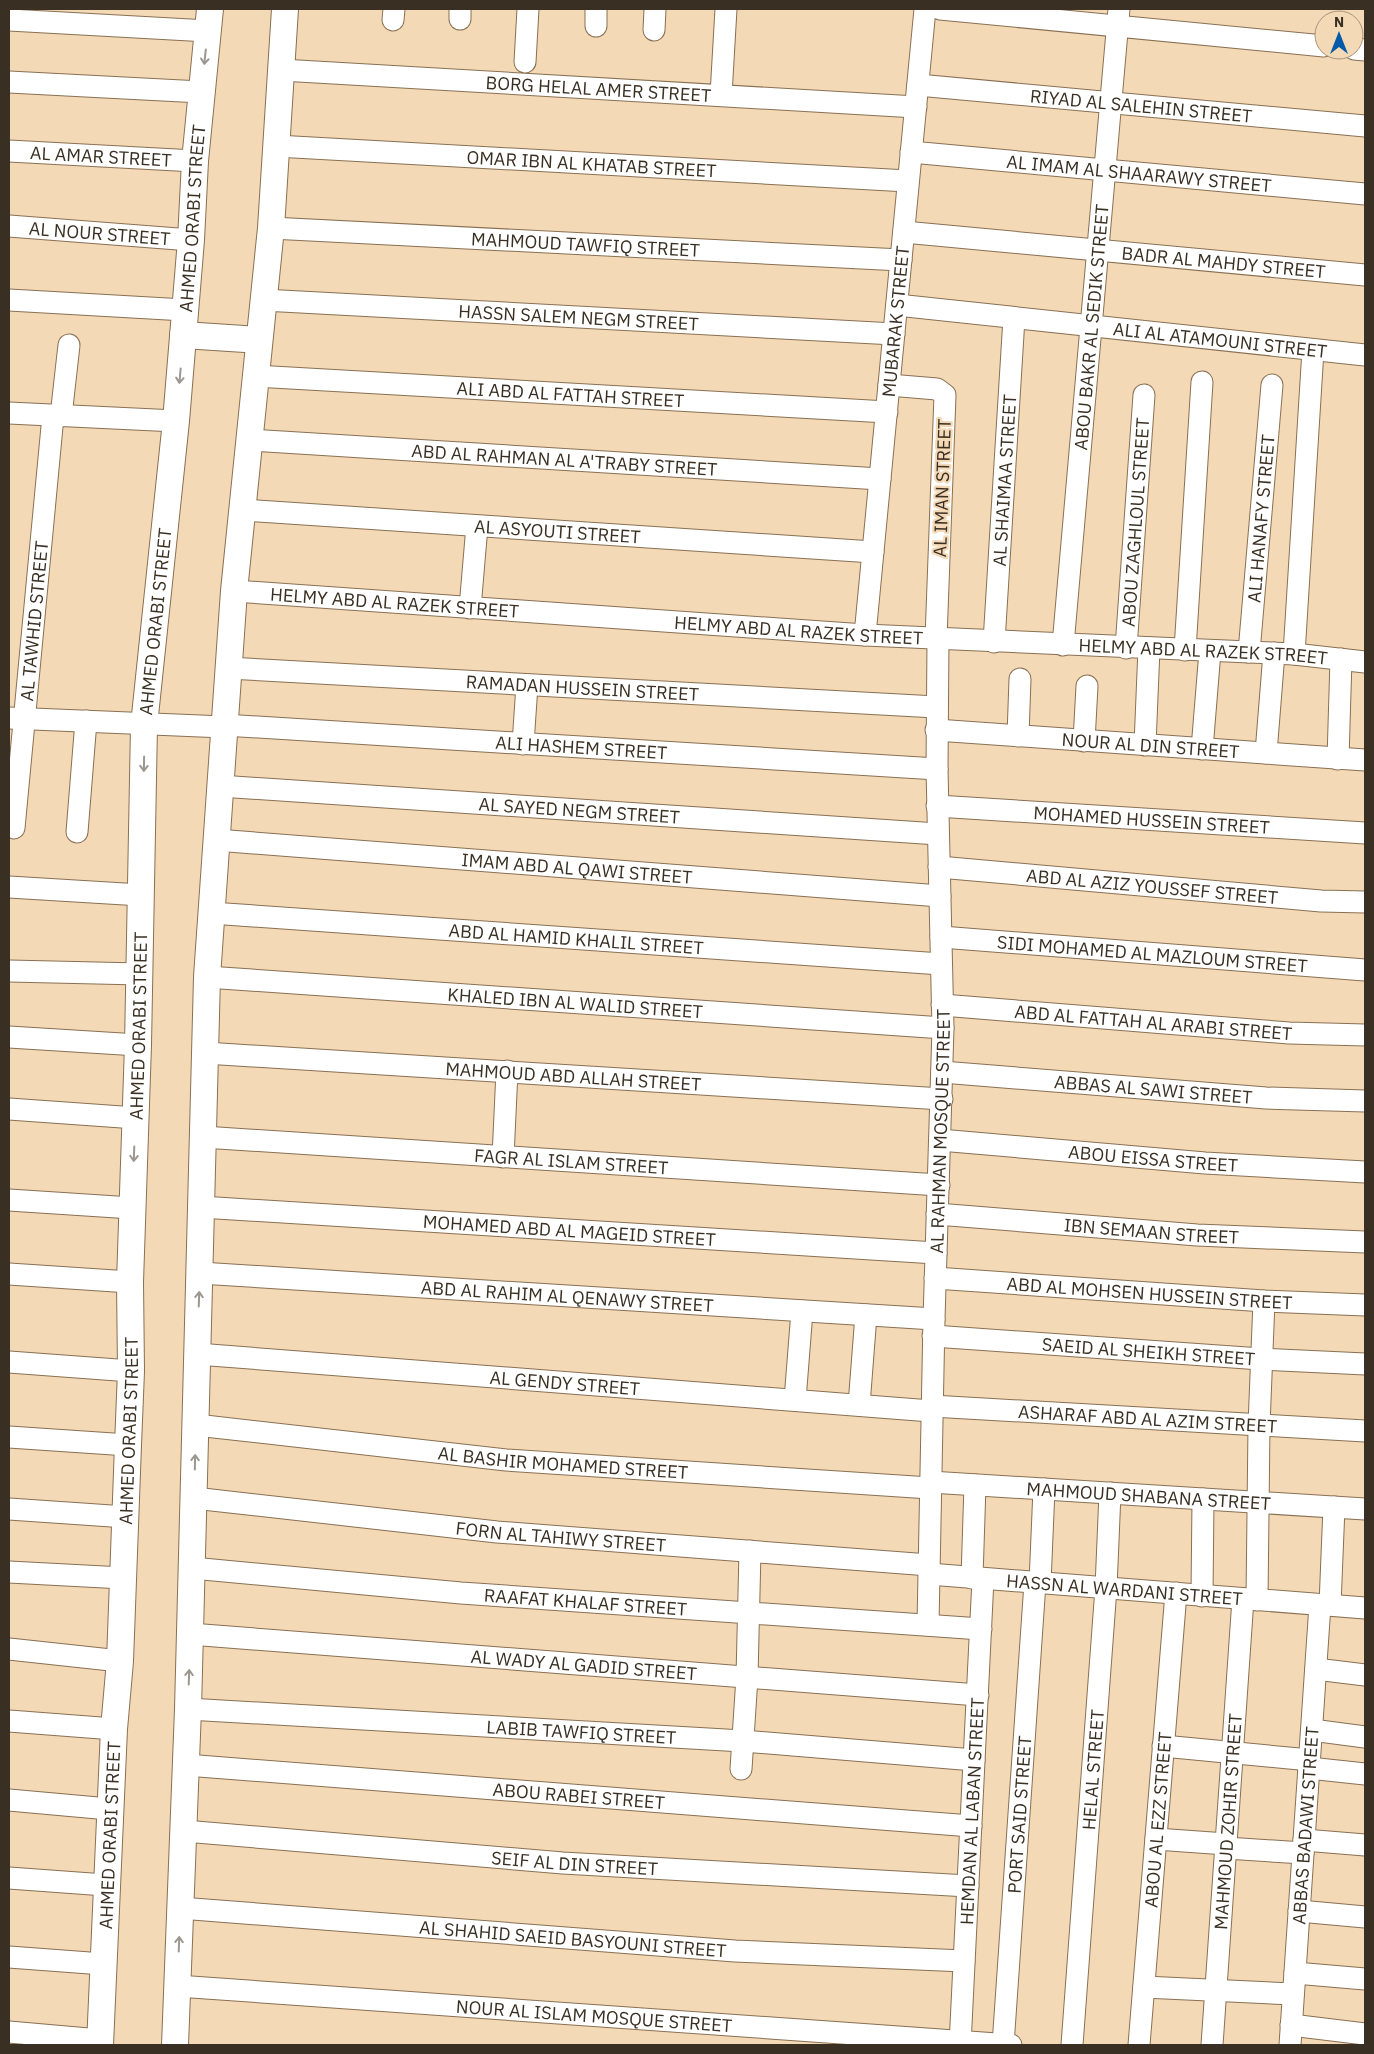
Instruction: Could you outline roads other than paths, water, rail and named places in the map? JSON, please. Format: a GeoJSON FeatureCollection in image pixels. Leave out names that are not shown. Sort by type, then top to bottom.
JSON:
{"type":"FeatureCollection","features":[{"type":"Feature","properties":{"kind":"street"},"geometry":{"type":"LineString","coordinates":[[175,2045],[188,1709],[207,977],[234,591],[271,228],[285,9]]}},
{"type":"Feature","properties":{"kind":"street"},"geometry":{"type":"LineString","coordinates":[[525,62],[528,9]]}},
{"type":"Feature","properties":{"kind":"street"},"geometry":{"type":"LineString","coordinates":[[654,30],[655,9]]}},
{"type":"Feature","properties":{"kind":"street"},"geometry":{"type":"LineString","coordinates":[[721,96],[726,9]]}},
{"type":"Feature","properties":{"kind":"street","name":"MUBARAK STREET"},"geometry":{"type":"LineString","coordinates":[[865,635],[925,9]]}},
{"type":"Feature","properties":{"kind":"street"},"geometry":{"type":"LineString","coordinates":[[940,9],[1119,17],[1314,45]]}},
{"type":"Feature","properties":{"kind":"street","name":"ABOU BAKR AL SEDIK STREET"},"geometry":{"type":"LineString","coordinates":[[1063,645],[1119,17]]}},
{"type":"Feature","properties":{"kind":"street"},"geometry":{"type":"LineString","coordinates":[[9,20],[209,20]]}},
{"type":"Feature","properties":{"kind":"street","name":"AHMED ORABI STREET"},"geometry":{"type":"LineString","coordinates":[[100,2043],[109,1809],[120,1661],[131,1371],[130,1282],[140,974],[144,724],[176,421],[191,240],[195,161],[209,20]]}},
{"type":"Feature","properties":{"kind":"street","name":"BORG HELAL AMER STREET"},"geometry":{"type":"LineString","coordinates":[[281,70],[916,107]]}},
{"type":"Feature","properties":{"kind":"street"},"geometry":{"type":"LineString","coordinates":[[9,82],[201,92]]}},
{"type":"Feature","properties":{"kind":"street","name":"RIYAD AL SALEHIN STREET"},"geometry":{"type":"LineString","coordinates":[[918,85],[1365,126]]}},
{"type":"Feature","properties":{"kind":"street","name":"OMAR IBN AL KHATAB STREET"},"geometry":{"type":"LineString","coordinates":[[276,146],[908,181]]}},
{"type":"Feature","properties":{"kind":"street","name":"AL AMAR STREET"},"geometry":{"type":"LineString","coordinates":[[9,151],[195,161]]}},
{"type":"Feature","properties":{"kind":"street","name":"AL IMAM AL SHAARAWY STREET"},"geometry":{"type":"LineString","coordinates":[[911,152],[1365,194]]}},
{"type":"Feature","properties":{"kind":"street","name":"AL NOUR STREET"},"geometry":{"type":"LineString","coordinates":[[9,226],[191,240]]}},
{"type":"Feature","properties":{"kind":"street","name":"MAHMOUD TAWFIQ STREET"},"geometry":{"type":"LineString","coordinates":[[271,228],[901,260]]}},
{"type":"Feature","properties":{"kind":"street","name":"BADR AL MAHDY STREET"},"geometry":{"type":"LineString","coordinates":[[904,232],[1365,276]]}},
{"type":"Feature","properties":{"kind":"street"},"geometry":{"type":"LineString","coordinates":[[9,300],[184,323],[259,340]]}},
{"type":"Feature","properties":{"kind":"street","name":"HASSN SALEM NEGM STREET"},"geometry":{"type":"LineString","coordinates":[[263,300],[894,334]]}},
{"type":"Feature","properties":{"kind":"street","name":"ALI AL ATAMOUNI STREET"},"geometry":{"type":"LineString","coordinates":[[897,306],[1365,355]]}},
{"type":"Feature","properties":{"kind":"street","name":"AL SHAIMAA STREET"},"geometry":{"type":"LineString","coordinates":[[994,642],[1014,318]]}},
{"type":"Feature","properties":{"kind":"street","name":"AL TAWHID STREET"},"geometry":{"type":"LineString","coordinates":[[14,828],[16,718],[57,416],[69,345]]}},
{"type":"Feature","properties":{"kind":"street"},"geometry":{"type":"LineString","coordinates":[[1266,754],[1284,654],[1313,350]]}},
{"type":"Feature","properties":{"kind":"street","name":"ALI ABD AL FATTAH STREET"},"geometry":{"type":"LineString","coordinates":[[255,376],[886,412]]}},
{"type":"Feature","properties":{"kind":"street"},"geometry":{"type":"LineString","coordinates":[[1185,650],[1202,382]]}},
{"type":"Feature","properties":{"kind":"street","name":"ALI HANAFY STREET"},"geometry":{"type":"LineString","coordinates":[[1249,652],[1272,385]]}},
{"type":"Feature","properties":{"kind":"street","name":"AL IMAN STREET"},"geometry":{"type":"LineString","coordinates":[[889,386],[937,389],[943,392],[945,399],[937,639]]}},
{"type":"Feature","properties":{"kind":"street","name":"ABOU ZAGHLOUL STREET"},"geometry":{"type":"LineString","coordinates":[[1126,648],[1144,395]]}},
{"type":"Feature","properties":{"kind":"street"},"geometry":{"type":"LineString","coordinates":[[9,413],[176,421]]}},
{"type":"Feature","properties":{"kind":"street","name":"ABD AL RAHMAN AL A'TRABY STREET"},"geometry":{"type":"LineString","coordinates":[[249,440],[880,479]]}},
{"type":"Feature","properties":{"kind":"street","name":"AL ASYOUTI STREET"},"geometry":{"type":"LineString","coordinates":[[242,510],[873,552]]}},
{"type":"Feature","properties":{"kind":"street"},"geometry":{"type":"LineString","coordinates":[[470,608],[477,526]]}},
{"type":"Feature","properties":{"kind":"street","name":"HELMY ABD AL RAZEK STREET"},"geometry":{"type":"LineString","coordinates":[[234,591],[865,635],[1249,652],[1365,662]]}},
{"type":"Feature","properties":{"kind":"street","name":"AL RAHMAN MOSQUE STREET"},"geometry":{"type":"LineString","coordinates":[[928,1625],[935,1278],[943,1028],[936,730],[937,639]]}},
{"type":"Feature","properties":{"kind":"street"},"geometry":{"type":"LineString","coordinates":[[1145,745],[1149,648]]}},
{"type":"Feature","properties":{"kind":"street"},"geometry":{"type":"LineString","coordinates":[[1202,749],[1210,651]]}},
{"type":"Feature","properties":{"kind":"street"},"geometry":{"type":"LineString","coordinates":[[1365,654],[1365,662]]}},
{"type":"Feature","properties":{"kind":"street"},"geometry":{"type":"LineString","coordinates":[[1338,758],[1341,659]]}},
{"type":"Feature","properties":{"kind":"street","name":"RAMADAN HUSSEIN STREET"},"geometry":{"type":"LineString","coordinates":[[228,668],[936,707]]}},
{"type":"Feature","properties":{"kind":"street"},"geometry":{"type":"LineString","coordinates":[[1018,736],[1020,679]]}},
{"type":"Feature","properties":{"kind":"street"},"geometry":{"type":"LineString","coordinates":[[523,744],[528,684]]}},
{"type":"Feature","properties":{"kind":"street"},"geometry":{"type":"LineString","coordinates":[[1084,740],[1086,686]]}},
{"type":"Feature","properties":{"kind":"street","name":"ALI HASHEM STREET"},"geometry":{"type":"LineString","coordinates":[[16,718],[224,726],[937,769]]}},
{"type":"Feature","properties":{"kind":"street"},"geometry":{"type":"LineString","coordinates":[[77,832],[86,721]]}},
{"type":"Feature","properties":{"kind":"street","name":"NOUR AL DIN STREET"},"geometry":{"type":"LineString","coordinates":[[936,730],[1365,760]]}},
{"type":"Feature","properties":{"kind":"street","name":"AL SAYED NEGM STREET"},"geometry":{"type":"LineString","coordinates":[[220,786],[938,834]]}},
{"type":"Feature","properties":{"kind":"street","name":"MOHAMED HUSSEIN STREET"},"geometry":{"type":"LineString","coordinates":[[938,806],[1365,833]]}},
{"type":"Feature","properties":{"kind":"street","name":"IMAM ABD AL QAWI STREET"},"geometry":{"type":"LineString","coordinates":[[216,840],[940,896]]}},
{"type":"Feature","properties":{"kind":"street","name":"ABD AL AZIZ YOUSSEF STREET"},"geometry":{"type":"LineString","coordinates":[[939,868],[1321,901],[1365,902]]}},
{"type":"Feature","properties":{"kind":"street"},"geometry":{"type":"LineString","coordinates":[[9,888],[141,895]]}},
{"type":"Feature","properties":{"kind":"street","name":"ABD AL HAMID KHALIL STREET"},"geometry":{"type":"LineString","coordinates":[[211,913],[941,964]]}},
{"type":"Feature","properties":{"kind":"street","name":"SIDI MOHAMED AL MAZLOUM STREET"},"geometry":{"type":"LineString","coordinates":[[941,937],[1256,964],[1365,970]]}},
{"type":"Feature","properties":{"kind":"street"},"geometry":{"type":"LineString","coordinates":[[9,971],[140,974]]}},
{"type":"Feature","properties":{"kind":"street","name":"KHALED IBN AL WALID STREET"},"geometry":{"type":"LineString","coordinates":[[207,977],[943,1028]]}},
{"type":"Feature","properties":{"kind":"street","name":"ABD AL FATTAH AL ARABI STREET"},"geometry":{"type":"LineString","coordinates":[[942,1005],[1289,1033],[1365,1036]]}},
{"type":"Feature","properties":{"kind":"street"},"geometry":{"type":"LineString","coordinates":[[9,1037],[138,1045]]}},
{"type":"Feature","properties":{"kind":"street","name":"MAHMOUD ABD ALLAH STREET"},"geometry":{"type":"LineString","coordinates":[[205,1053],[942,1098]]}},
{"type":"Feature","properties":{"kind":"street"},"geometry":{"type":"LineString","coordinates":[[503,1157],[507,1072]]}},
{"type":"Feature","properties":{"kind":"street","name":"ABBAS AL SAWI STREET"},"geometry":{"type":"LineString","coordinates":[[942,1072],[1266,1098],[1365,1101]]}},
{"type":"Feature","properties":{"kind":"street"},"geometry":{"type":"LineString","coordinates":[[9,1109],[136,1118]]}},
{"type":"Feature","properties":{"kind":"street","name":"FAGR AL ISLAM STREET"},"geometry":{"type":"LineString","coordinates":[[203,1137],[939,1185]]}},
{"type":"Feature","properties":{"kind":"street","name":"ABOU EISSA STREET"},"geometry":{"type":"LineString","coordinates":[[940,1140],[1205,1163],[1365,1172]]}},
{"type":"Feature","properties":{"kind":"street"},"geometry":{"type":"LineString","coordinates":[[9,1200],[132,1208]]}},
{"type":"Feature","properties":{"kind":"street","name":"MOHAMED ABD AL MAGEID STREET"},"geometry":{"type":"LineString","coordinates":[[201,1207],[936,1253]]}},
{"type":"Feature","properties":{"kind":"street","name":"IBN SEMAAN STREET"},"geometry":{"type":"LineString","coordinates":[[938,1214],[1197,1235],[1365,1242]]}},
{"type":"Feature","properties":{"kind":"street","name":"ABD AL RAHIM AL QENAWY STREET"},"geometry":{"type":"LineString","coordinates":[[200,1273],[866,1315],[934,1328]]}},
{"type":"Feature","properties":{"kind":"street"},"geometry":{"type":"LineString","coordinates":[[9,1274],[130,1282]]}},
{"type":"Feature","properties":{"kind":"street","name":"ABD AL MOHSEN HUSSEIN STREET"},"geometry":{"type":"LineString","coordinates":[[935,1278],[1264,1301],[1365,1305]]}},
{"type":"Feature","properties":{"kind":"street","name":"MAHMOUD ZOHIR STREET"},"geometry":{"type":"LineString","coordinates":[[1212,2045],[1232,1753],[1250,1599],[1258,1502],[1264,1301]]}},
{"type":"Feature","properties":{"kind":"street"},"geometry":{"type":"LineString","coordinates":[[795,1400],[802,1311]]}},
{"type":"Feature","properties":{"kind":"street"},"geometry":{"type":"LineString","coordinates":[[859,1405],[866,1315]]}},
{"type":"Feature","properties":{"kind":"street","name":"SAEID AL SHEIKH STREET"},"geometry":{"type":"LineString","coordinates":[[934,1328],[1262,1359],[1365,1364]]}},
{"type":"Feature","properties":{"kind":"street","name":"AL GENDY STREET"},"geometry":{"type":"LineString","coordinates":[[198,1354],[859,1405],[932,1408]]}},
{"type":"Feature","properties":{"kind":"street"},"geometry":{"type":"LineString","coordinates":[[9,1362],[131,1371]]}},
{"type":"Feature","properties":{"kind":"street","name":"ASHARAF ABD AL AZIM STREET"},"geometry":{"type":"LineString","coordinates":[[932,1408],[1365,1431]]}},
{"type":"Feature","properties":{"kind":"street","name":"AL BASHIR MOHAMED STREET"},"geometry":{"type":"LineString","coordinates":[[196,1425],[506,1460],[930,1485]]}},
{"type":"Feature","properties":{"kind":"street"},"geometry":{"type":"LineString","coordinates":[[9,1436],[128,1445]]}},
{"type":"Feature","properties":{"kind":"street","name":"MAHMOUD SHABANA STREET"},"geometry":{"type":"LineString","coordinates":[[930,1485],[975,1485],[1365,1509]]}},
{"type":"Feature","properties":{"kind":"street","name":"HEMDAN AL LABAN STREET"},"geometry":{"type":"LineString","coordinates":[[960,2044],[981,1629],[975,1485]]}},
{"type":"Feature","properties":{"kind":"street","name":"PORT SAID STREET"},"geometry":{"type":"LineString","coordinates":[[1003,2045],[1044,1489]]}},
{"type":"Feature","properties":{"kind":"street","name":"HELAL STREET"},"geometry":{"type":"LineString","coordinates":[[1072,2045],[1106,1588],[1110,1493]]}},
{"type":"Feature","properties":{"kind":"street","name":"FORN AL TAHIWY STREET"},"geometry":{"type":"LineString","coordinates":[[194,1498],[497,1532],[750,1551],[929,1570]]}},
{"type":"Feature","properties":{"kind":"street"},"geometry":{"type":"LineString","coordinates":[[1202,1596],[1203,1499]]}},
{"type":"Feature","properties":{"kind":"street","name":"ABBAS BADAWI STREET"},"geometry":{"type":"LineString","coordinates":[[1291,2035],[1316,1669],[1325,1605],[1334,1507]]}},
{"type":"Feature","properties":{"kind":"street"},"geometry":{"type":"LineString","coordinates":[[9,1509],[126,1517]]}},
{"type":"Feature","properties":{"kind":"street"},"geometry":{"type":"LineString","coordinates":[[741,1769],[747,1677],[750,1551]]}},
{"type":"Feature","properties":{"kind":"street","name":"RAAFAT KHALAF STREET"},"geometry":{"type":"LineString","coordinates":[[192,1568],[461,1593],[981,1629]]}},
{"type":"Feature","properties":{"kind":"street","name":"HASSN AL WARDANI STREET"},"geometry":{"type":"LineString","coordinates":[[929,1570],[978,1578],[1365,1608]]}},
{"type":"Feature","properties":{"kind":"street"},"geometry":{"type":"LineString","coordinates":[[9,1572],[123,1578]]}},
{"type":"Feature","properties":{"kind":"street","name":"ABOU AL EZZ STREET"},"geometry":{"type":"LineString","coordinates":[[1139,2045],[1176,1594]]}},
{"type":"Feature","properties":{"kind":"street","name":"AL WADY AL GADID STREET"},"geometry":{"type":"LineString","coordinates":[[190,1634],[978,1695]]}},
{"type":"Feature","properties":{"kind":"street"},"geometry":{"type":"LineString","coordinates":[[9,1649],[120,1661]]}},
{"type":"Feature","properties":{"kind":"street"},"geometry":{"type":"LineString","coordinates":[[1316,1669],[1365,1675]]}},
{"type":"Feature","properties":{"kind":"street","name":"LABIB TAWFIQ STREET"},"geometry":{"type":"LineString","coordinates":[[188,1709],[743,1741],[974,1760]]}},
{"type":"Feature","properties":{"kind":"street"},"geometry":{"type":"LineString","coordinates":[[9,1721],[114,1730]]}},
{"type":"Feature","properties":{"kind":"street"},"geometry":{"type":"LineString","coordinates":[[1312,1730],[1365,1737]]}},
{"type":"Feature","properties":{"kind":"street"},"geometry":{"type":"LineString","coordinates":[[1163,1746],[1232,1753],[1365,1774]]}},
{"type":"Feature","properties":{"kind":"street","name":"ABOU RABEI STREET"},"geometry":{"type":"LineString","coordinates":[[186,1765],[971,1826]]}},
{"type":"Feature","properties":{"kind":"street"},"geometry":{"type":"LineString","coordinates":[[9,1800],[109,1809]]}},
{"type":"Feature","properties":{"kind":"street","name":"SEIF AL DIN STREET"},"geometry":{"type":"LineString","coordinates":[[184,1831],[563,1863],[968,1886]]}},
{"type":"Feature","properties":{"kind":"street"},"geometry":{"type":"LineString","coordinates":[[1156,1839],[1226,1846],[1304,1847],[1365,1845]]}},
{"type":"Feature","properties":{"kind":"street"},"geometry":{"type":"LineString","coordinates":[[9,1878],[106,1885]]}},
{"type":"Feature","properties":{"kind":"street","name":"AL SHAHID SAEID BASYOUNI STREET"},"geometry":{"type":"LineString","coordinates":[[180,1908],[735,1951],[964,1961]]}},
{"type":"Feature","properties":{"kind":"street"},"geometry":{"type":"LineString","coordinates":[[1299,1912],[1365,1917]]}},
{"type":"Feature","properties":{"kind":"street"},"geometry":{"type":"LineString","coordinates":[[9,1957],[102,1964]]}},
{"type":"Feature","properties":{"kind":"street"},"geometry":{"type":"LineString","coordinates":[[1144,1987],[1217,1990],[1365,1979]]}},
{"type":"Feature","properties":{"kind":"street","name":"NOUR AL ISLAM MOSQUE STREET"},"geometry":{"type":"LineString","coordinates":[[177,1986],[960,2044],[1011,2045]]}},
{"type":"Feature","properties":{"kind":"street"},"geometry":{"type":"LineString","coordinates":[[9,2032],[100,2043]]}},
{"type":"Feature","properties":{"kind":"street"},"geometry":{"type":"LineString","coordinates":[[1291,2035],[1365,2034]]}}]}
